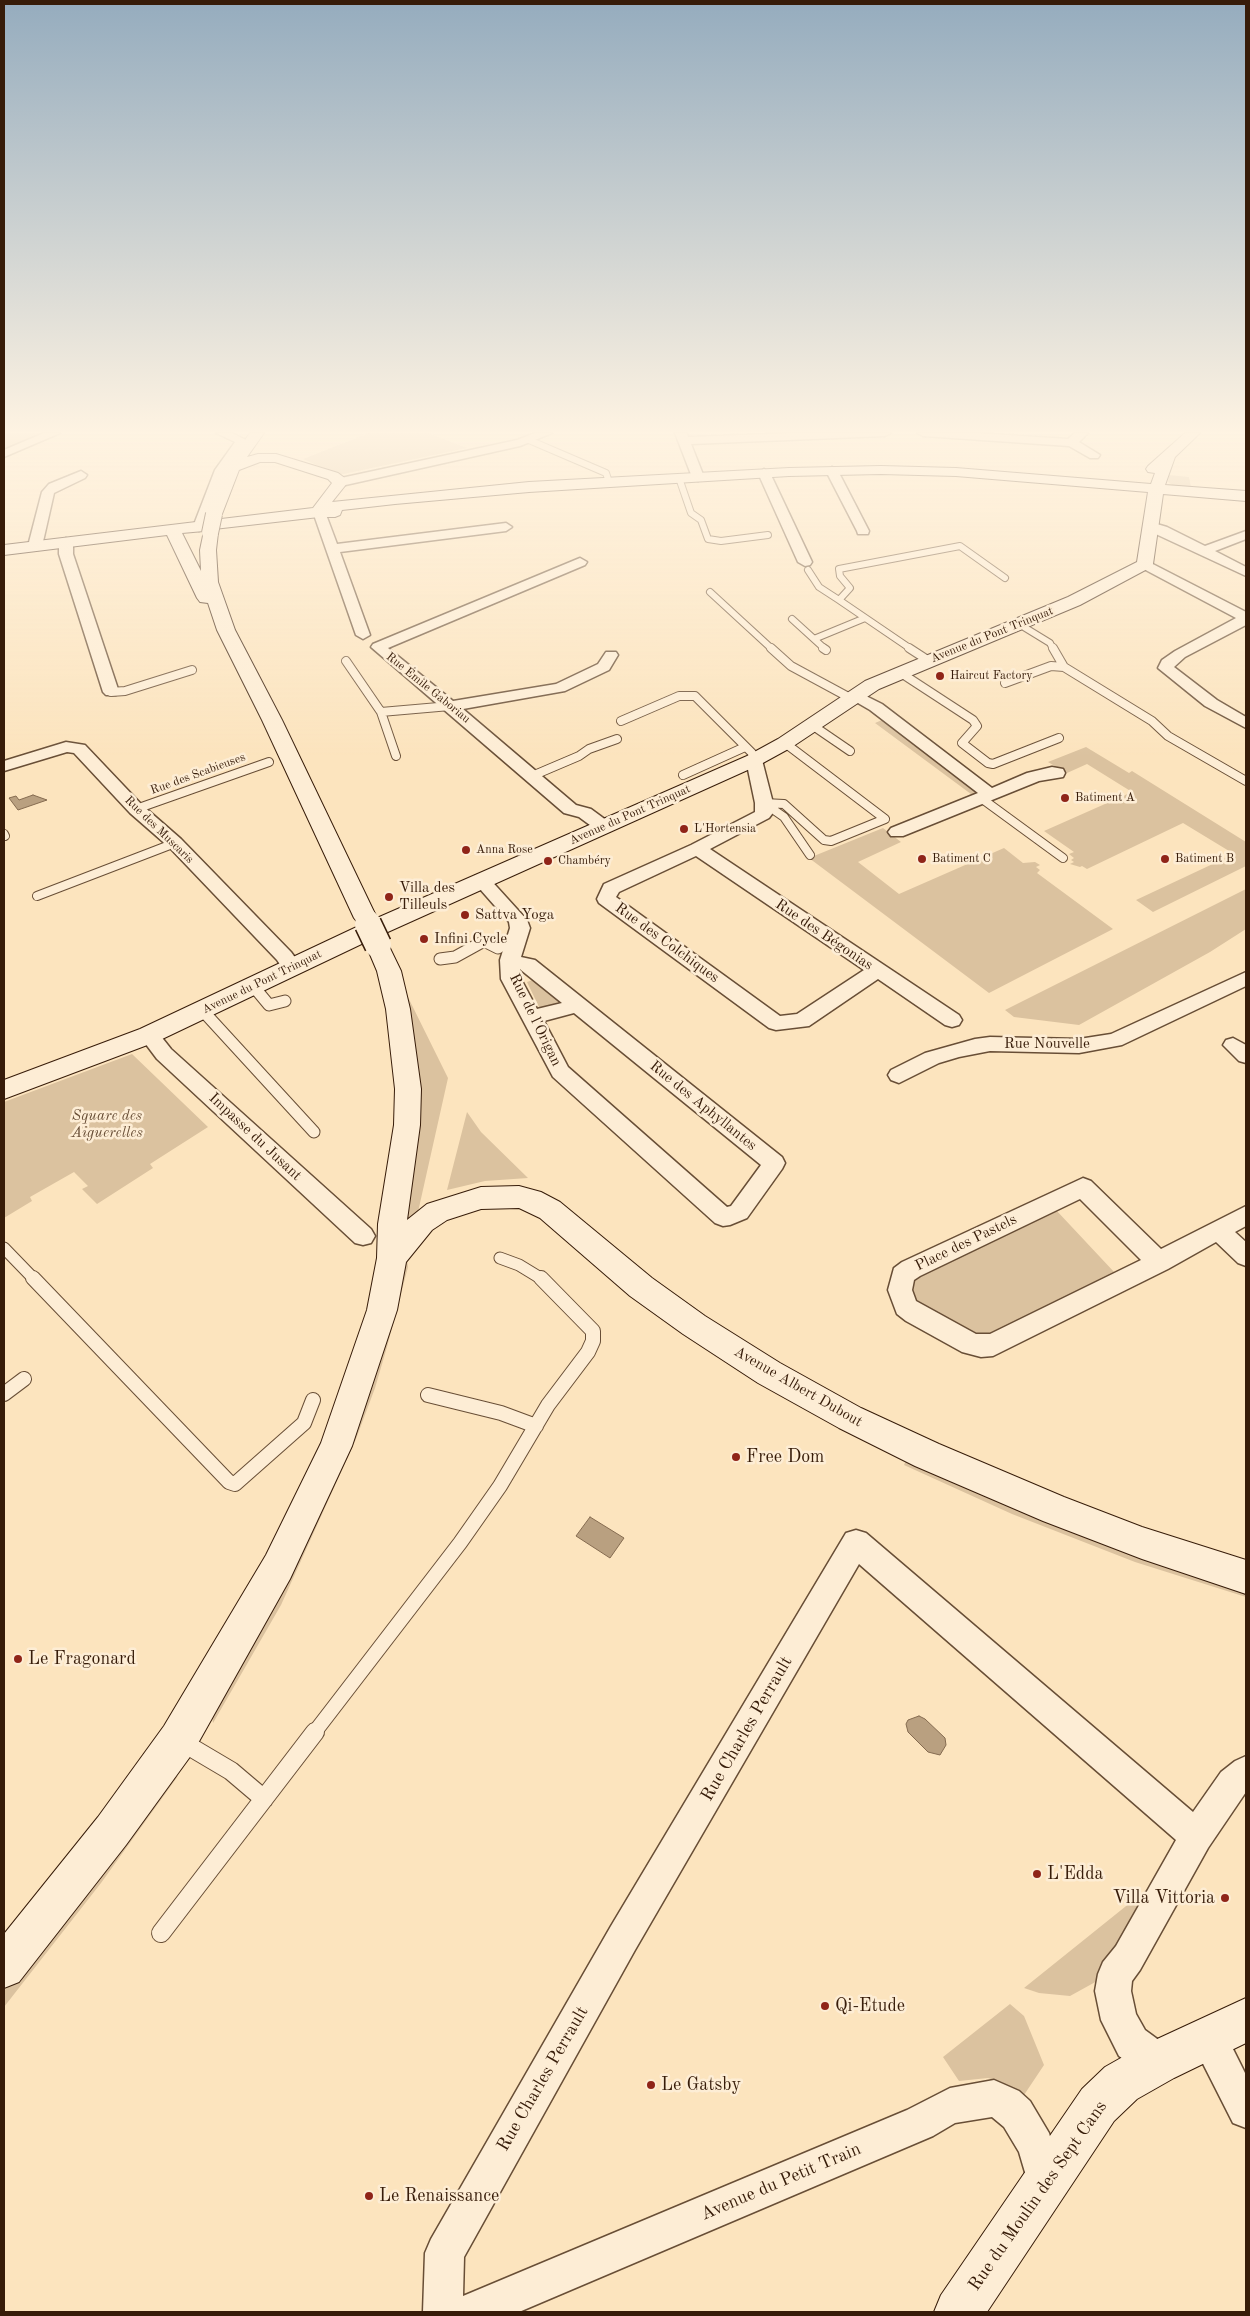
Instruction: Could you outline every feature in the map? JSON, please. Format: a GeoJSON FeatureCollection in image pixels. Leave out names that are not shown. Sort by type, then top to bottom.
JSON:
{"type":"FeatureCollection","features":[{"type":"Feature","properties":{"kind":"street"},"geometry":{"type":"LineString","coordinates":[[35,546],[36,541]]}},
{"type":"Feature","properties":{"kind":"street"},"geometry":{"type":"LineString","coordinates":[[4,550],[74,541]]}},
{"type":"Feature","properties":{"kind":"street"},"geometry":{"type":"LineString","coordinates":[[177,541],[214,616],[226,630]]}},
{"type":"Feature","properties":{"kind":"street"},"geometry":{"type":"LineString","coordinates":[[4,1967],[112,1830],[178,1740],[278,1566],[336,1446],[362,1374],[382,1310],[392,1258],[392,1224],[407,1125],[408,1089],[398,1009],[389,971],[366,918],[272,720],[226,630],[210,582],[207,541]]}},
{"type":"Feature","properties":{"kind":"street"},"geometry":{"type":"LineString","coordinates":[[329,541],[362,635]]}},
{"type":"Feature","properties":{"kind":"street"},"geometry":{"type":"LineString","coordinates":[[332,549],[398,541]]}},
{"type":"Feature","properties":{"kind":"street"},"geometry":{"type":"LineString","coordinates":[[795,541],[807,566]]}},
{"type":"Feature","properties":{"kind":"street"},"geometry":{"type":"LineString","coordinates":[[1148,541],[1145,564],[1246,619]]}},
{"type":"Feature","properties":{"kind":"street"},"geometry":{"type":"LineString","coordinates":[[1185,541],[1246,572]]}},
{"type":"Feature","properties":{"kind":"street"},"geometry":{"type":"LineString","coordinates":[[1204,550],[1229,541]]}},
{"type":"Feature","properties":{"kind":"street"},"geometry":{"type":"LineString","coordinates":[[66,542],[66,554],[110,692]]}},
{"type":"Feature","properties":{"kind":"street","name":"Rue Émile Gaboriau"},"geometry":{"type":"LineString","coordinates":[[580,562],[378,647],[570,809],[585,813],[604,827]]}},
{"type":"Feature","properties":{"kind":"street","name":"Avenue du Pont Trinquat"},"geometry":{"type":"LineString","coordinates":[[4,1090],[149,1035],[481,880],[604,827],[750,754],[785,743],[872,685],[1090,593],[1145,564]]}},
{"type":"Feature","properties":{"kind":"street"},"geometry":{"type":"LineString","coordinates":[[1246,619],[1180,654],[1167,663],[1166,668],[1211,703],[1246,723]]}},
{"type":"Feature","properties":{"kind":"street"},"geometry":{"type":"LineString","coordinates":[[450,706],[560,688],[604,668],[611,655]]}},
{"type":"Feature","properties":{"kind":"street"},"geometry":{"type":"LineString","coordinates":[[854,697],[985,796]]}},
{"type":"Feature","properties":{"kind":"street","name":"Rue des Muscaris"},"geometry":{"type":"LineString","coordinates":[[4,766],[66,747],[79,748],[136,809],[175,844],[284,956],[292,968]]}},
{"type":"Feature","properties":{"kind":"street"},"geometry":{"type":"LineString","coordinates":[[750,754],[764,803]]}},
{"type":"Feature","properties":{"kind":"street"},"geometry":{"type":"LineString","coordinates":[[897,832],[1032,777],[1052,772],[1057,773]]}},
{"type":"Feature","properties":{"kind":"street","name":"Rue des Colchiques"},"geometry":{"type":"LineString","coordinates":[[764,803],[763,814],[697,849],[611,888],[606,899],[776,1023],[802,1022],[878,970]]}},
{"type":"Feature","properties":{"kind":"street","name":"Rue des Bégonias"},"geometry":{"type":"LineString","coordinates":[[697,849],[952,1020]]}},
{"type":"Feature","properties":{"kind":"street"},"geometry":{"type":"LineString","coordinates":[[481,880],[518,920],[519,934]]}},
{"type":"Feature","properties":{"kind":"street","name":"Rue de l'Origan"},"geometry":{"type":"LineString","coordinates":[[519,934],[510,960],[511,979],[560,1072],[723,1216],[730,1216]]}},
{"type":"Feature","properties":{"kind":"street","name":"Rue des Aphyllantes"},"geometry":{"type":"LineString","coordinates":[[510,960],[528,966],[774,1162],[739,1212],[730,1216]]}},
{"type":"Feature","properties":{"kind":"street","name":"Rue Nouvelle"},"geometry":{"type":"LineString","coordinates":[[899,1074],[932,1058],[975,1046],[990,1044],[1079,1046],[1115,1040],[1246,978]]}},
{"type":"Feature","properties":{"kind":"street"},"geometry":{"type":"LineString","coordinates":[[531,1018],[578,1005]]}},
{"type":"Feature","properties":{"kind":"street","name":"Impasse du Jusant"},"geometry":{"type":"LineString","coordinates":[[149,1035],[164,1054],[363,1236]]}},
{"type":"Feature","properties":{"kind":"street","name":"Place des Pastels"},"geometry":{"type":"LineString","coordinates":[[1159,1262],[1084,1187],[911,1269],[904,1275],[900,1290],[906,1307],[915,1314],[971,1344],[981,1346],[993,1345],[1159,1262],[1246,1215]]}},
{"type":"Feature","properties":{"kind":"street","name":"Avenue Albert Dubout"},"geometry":{"type":"LineString","coordinates":[[392,1258],[422,1222],[437,1212],[481,1198],[519,1197],[531,1200],[550,1210],[641,1287],[694,1325],[769,1373],[850,1418],[935,1459],[1056,1510],[1142,1543],[1246,1577]]}},
{"type":"Feature","properties":{"kind":"street"},"geometry":{"type":"LineString","coordinates":[[1219,1230],[1246,1256]]}},
{"type":"Feature","properties":{"kind":"street","name":"Rue Charles Perrault"},"geometry":{"type":"LineString","coordinates":[[443,2312],[445,2253],[628,1931],[856,1543],[1196,1836]]}},
{"type":"Feature","properties":{"kind":"street"},"geometry":{"type":"LineString","coordinates":[[1246,1772],[1232,1783],[1196,1836],[1128,1958],[1115,1974],[1112,1991],[1119,2020],[1132,2043],[1139,2072],[1246,2020]]}},
{"type":"Feature","properties":{"kind":"street"},"geometry":{"type":"LineString","coordinates":[[1208,2038],[1246,2110]]}},
{"type":"Feature","properties":{"kind":"street","name":"Rue du Moulin des Sept Cans"},"geometry":{"type":"LineString","coordinates":[[958,2312],[1046,2184],[1082,2125],[1098,2105],[1139,2072]]}},
{"type":"Feature","properties":{"kind":"street","name":"Avenue du Petit Train"},"geometry":{"type":"LineString","coordinates":[[472,2312],[920,2123],[950,2106],[994,2098],[1006,2104],[1017,2114],[1036,2146],[1046,2184]]}},
{"type":"Feature","properties":{"kind":"lane"},"geometry":{"type":"LineString","coordinates":[[839,600],[850,588],[840,576],[839,569],[841,568],[960,546],[1005,578]]}},
{"type":"Feature","properties":{"kind":"lane"},"geometry":{"type":"LineString","coordinates":[[807,566],[819,587],[929,661]]}},
{"type":"Feature","properties":{"kind":"lane"},"geometry":{"type":"LineString","coordinates":[[710,592],[791,666],[854,697]]}},
{"type":"Feature","properties":{"kind":"lane"},"geometry":{"type":"LineString","coordinates":[[814,639],[865,618]]}},
{"type":"Feature","properties":{"kind":"lane"},"geometry":{"type":"LineString","coordinates":[[792,619],[826,650]]}},
{"type":"Feature","properties":{"kind":"lane"},"geometry":{"type":"LineString","coordinates":[[1019,624],[1050,643],[1064,667]]}},
{"type":"Feature","properties":{"kind":"lane"},"geometry":{"type":"LineString","coordinates":[[346,661],[381,712],[396,756]]}},
{"type":"Feature","properties":{"kind":"lane"},"geometry":{"type":"LineString","coordinates":[[1005,683],[1051,666],[1064,667],[1152,721],[1168,736],[1246,781]]}},
{"type":"Feature","properties":{"kind":"lane"},"geometry":{"type":"LineString","coordinates":[[110,692],[125,690],[192,670]]}},
{"type":"Feature","properties":{"kind":"lane"},"geometry":{"type":"LineString","coordinates":[[901,673],[973,720],[977,726],[962,743],[988,763],[993,764],[1060,738]]}},
{"type":"Feature","properties":{"kind":"lane"},"geometry":{"type":"LineString","coordinates":[[621,721],[679,696],[695,696],[750,754],[683,775]]}},
{"type":"Feature","properties":{"kind":"lane"},"geometry":{"type":"LineString","coordinates":[[381,712],[450,706]]}},
{"type":"Feature","properties":{"kind":"lane"},"geometry":{"type":"LineString","coordinates":[[812,725],[850,751]]}},
{"type":"Feature","properties":{"kind":"lane"},"geometry":{"type":"LineString","coordinates":[[532,776],[579,756],[589,749],[617,739]]}},
{"type":"Feature","properties":{"kind":"lane"},"geometry":{"type":"LineString","coordinates":[[764,803],[784,804],[824,840],[831,841],[885,819],[785,743]]}},
{"type":"Feature","properties":{"kind":"lane","name":"Rue des Scabieuses"},"geometry":{"type":"LineString","coordinates":[[136,809],[268,762]]}},
{"type":"Feature","properties":{"kind":"lane"},"geometry":{"type":"LineString","coordinates":[[985,796],[1063,858]]}},
{"type":"Feature","properties":{"kind":"lane"},"geometry":{"type":"LineString","coordinates":[[764,803],[784,817],[802,846],[810,855]]}},
{"type":"Feature","properties":{"kind":"lane"},"geometry":{"type":"LineString","coordinates":[[37,896],[175,844]]}},
{"type":"Feature","properties":{"kind":"lane"},"geometry":{"type":"LineString","coordinates":[[440,959],[455,957],[484,941],[498,948],[519,934]]}},
{"type":"Feature","properties":{"kind":"lane"},"geometry":{"type":"LineString","coordinates":[[254,987],[269,1005],[285,1001]]}},
{"type":"Feature","properties":{"kind":"lane"},"geometry":{"type":"LineString","coordinates":[[203,1011],[314,1132]]}},
{"type":"Feature","properties":{"kind":"lane"},"geometry":{"type":"LineString","coordinates":[[4,1248],[229,1482],[235,1484],[304,1423],[313,1400]]}},
{"type":"Feature","properties":{"kind":"lane"},"geometry":{"type":"LineString","coordinates":[[161,1933],[460,1543],[500,1486],[548,1405],[588,1352],[593,1331],[540,1277],[519,1265],[500,1258]]}},
{"type":"Feature","properties":{"kind":"lane"},"geometry":{"type":"LineString","coordinates":[[4,1394],[24,1379]]}},
{"type":"Feature","properties":{"kind":"lane"},"geometry":{"type":"LineString","coordinates":[[428,1395],[500,1413],[536,1426]]}},
{"type":"Feature","properties":{"kind":"lane"},"geometry":{"type":"LineString","coordinates":[[178,1740],[204,1757],[231,1771],[264,1799]]}},
{"type":"Feature","properties":{"kind":"green space"},"geometry":{"type":"Polygon","coordinates":[[[882,720],[979,794],[975,797],[875,723],[882,720]]]}},
{"type":"Feature","properties":{"kind":"green space"},"geometry":{"type":"Polygon","coordinates":[[[1086,747],[1129,773],[1132,771],[1246,842],[1246,866],[1153,912],[1136,900],[1234,854],[1183,823],[1087,869],[1070,864],[1074,862],[1071,860],[1074,858],[1069,854],[1074,852],[1044,831],[1132,792],[1087,764],[1067,773],[1048,762],[1086,747]]]}},
{"type":"Feature","properties":{"kind":"green space"},"geometry":{"type":"Polygon","coordinates":[[[883,828],[901,842],[858,862],[899,894],[1004,848],[1023,863],[1035,862],[1040,865],[1036,867],[1040,870],[1037,873],[1113,929],[989,993],[809,858],[883,828]]]}},
{"type":"Feature","properties":{"kind":"green space"},"geometry":{"type":"Polygon","coordinates":[[[1246,889],[1246,929],[1210,952],[1079,1025],[1014,1017],[1005,1010],[1246,889]]]}},
{"type":"Feature","properties":{"kind":"green space"},"geometry":{"type":"Polygon","coordinates":[[[397,975],[448,1078],[418,1212],[402,1224],[397,975]]]}},
{"type":"Feature","properties":{"kind":"green space"},"geometry":{"type":"Polygon","coordinates":[[[535,979],[562,1001],[540,1009],[527,982],[535,979]]]}},
{"type":"Feature","properties":{"kind":"green space","name":"Square des Aiguerelles"},"geometry":{"type":"Polygon","coordinates":[[[132,1054],[208,1127],[150,1164],[153,1168],[97,1204],[82,1189],[88,1186],[74,1172],[30,1197],[32,1201],[4,1218],[4,1102],[132,1054]]]}},
{"type":"Feature","properties":{"kind":"green space"},"geometry":{"type":"Polygon","coordinates":[[[467,1112],[481,1132],[528,1178],[485,1181],[447,1190],[467,1112]]]}},
{"type":"Feature","properties":{"kind":"green space"},"geometry":{"type":"Polygon","coordinates":[[[1056,1210],[1115,1273],[999,1333],[975,1337],[921,1308],[912,1295],[912,1283],[915,1278],[1056,1210]]]}},
{"type":"Feature","properties":{"kind":"green space"},"geometry":{"type":"Polygon","coordinates":[[[407,1260],[408,1267],[387,1347],[375,1388],[356,1439],[281,1605],[213,1723],[211,1711],[390,1319],[407,1260]]]}},
{"type":"Feature","properties":{"kind":"green space"},"geometry":{"type":"Polygon","coordinates":[[[909,1453],[1183,1566],[1246,1586],[1246,1597],[1135,1562],[1012,1514],[904,1465],[909,1453]]]}},
{"type":"Feature","properties":{"kind":"green space"},"geometry":{"type":"Polygon","coordinates":[[[178,1776],[101,1883],[4,2007],[4,1991],[34,1956],[164,1784],[178,1776]]]}},
{"type":"Feature","properties":{"kind":"green space"},"geometry":{"type":"Polygon","coordinates":[[[1156,1882],[1099,1980],[1070,1996],[1039,1993],[1024,1988],[1156,1882]]]}},
{"type":"Feature","properties":{"kind":"green space"},"geometry":{"type":"Polygon","coordinates":[[[1010,2004],[1024,2016],[1044,2065],[1022,2098],[1003,2083],[988,2078],[959,2081],[943,2057],[1010,2004]]]}},
{"type":"Feature","properties":{"kind":"shaded area"},"geometry":{"type":"Polygon","coordinates":[[[33,795],[47,800],[18,810],[9,798],[16,796],[19,800],[33,795]]]}},
{"type":"Feature","properties":{"kind":"shaded area"},"geometry":{"type":"Polygon","coordinates":[[[590,1517],[624,1538],[610,1558],[576,1536],[590,1517]]]}},
{"type":"Feature","properties":{"kind":"shaded area"},"geometry":{"type":"Polygon","coordinates":[[[919,1716],[925,1719],[945,1738],[946,1745],[940,1755],[928,1752],[908,1732],[906,1724],[908,1720],[919,1716]]]}},
{"type":"Feature","properties":{"kind":"place","name":"Haircut Factory"},"geometry":{"type":"Point","coordinates":[940,676]}},
{"type":"Feature","properties":{"kind":"place","name":"Batiment A"},"geometry":{"type":"Point","coordinates":[1065,798]}},
{"type":"Feature","properties":{"kind":"place","name":"L'Hortensia"},"geometry":{"type":"Point","coordinates":[684,829]}},
{"type":"Feature","properties":{"kind":"place","name":"Anna Rose"},"geometry":{"type":"Point","coordinates":[466,850]}},
{"type":"Feature","properties":{"kind":"place","name":"Batiment C"},"geometry":{"type":"Point","coordinates":[922,859]}},
{"type":"Feature","properties":{"kind":"place","name":"Batiment B"},"geometry":{"type":"Point","coordinates":[1165,859]}},
{"type":"Feature","properties":{"kind":"place","name":"Chambéry"},"geometry":{"type":"Point","coordinates":[548,861]}},
{"type":"Feature","properties":{"kind":"place","name":"Villa des Tilleuls"},"geometry":{"type":"Point","coordinates":[389,897]}},
{"type":"Feature","properties":{"kind":"place","name":"Sattva Yoga"},"geometry":{"type":"Point","coordinates":[465,915]}},
{"type":"Feature","properties":{"kind":"place","name":"Infini Cycle"},"geometry":{"type":"Point","coordinates":[424,939]}},
{"type":"Feature","properties":{"kind":"place","name":"Free Dom"},"geometry":{"type":"Point","coordinates":[736,1457]}},
{"type":"Feature","properties":{"kind":"place","name":"Le Fragonard"},"geometry":{"type":"Point","coordinates":[18,1659]}},
{"type":"Feature","properties":{"kind":"place","name":"L'Edda"},"geometry":{"type":"Point","coordinates":[1037,1874]}},
{"type":"Feature","properties":{"kind":"place","name":"Villa Vittoria"},"geometry":{"type":"Point","coordinates":[1225,1898]}},
{"type":"Feature","properties":{"kind":"place","name":"Qi-Etude"},"geometry":{"type":"Point","coordinates":[825,2006]}},
{"type":"Feature","properties":{"kind":"place","name":"Le Gatsby"},"geometry":{"type":"Point","coordinates":[651,2085]}},
{"type":"Feature","properties":{"kind":"place","name":"Le Renaissance"},"geometry":{"type":"Point","coordinates":[369,2196]}}]}
